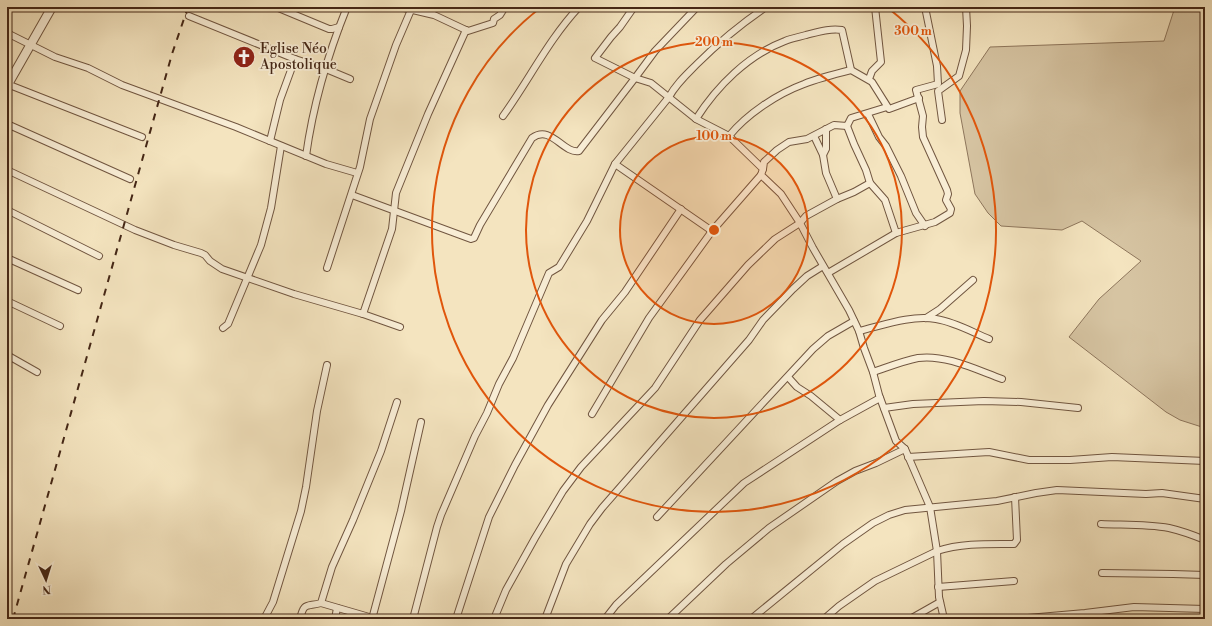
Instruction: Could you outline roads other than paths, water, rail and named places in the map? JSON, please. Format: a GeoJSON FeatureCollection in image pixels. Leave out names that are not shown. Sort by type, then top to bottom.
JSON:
{"type":"FeatureCollection","features":[{"type":"Feature","properties":{"kind":"street"},"geometry":{"type":"LineString","coordinates":[[52,7],[7,85],[142,137]]}},
{"type":"Feature","properties":{"kind":"street"},"geometry":{"type":"LineString","coordinates":[[276,7],[329,29],[339,27]]}},
{"type":"Feature","properties":{"kind":"street"},"geometry":{"type":"LineString","coordinates":[[306,156],[311,124],[326,69],[347,7]]}},
{"type":"Feature","properties":{"kind":"street"},"geometry":{"type":"LineString","coordinates":[[400,7],[434,15],[466,30],[492,23],[505,7]]}},
{"type":"Feature","properties":{"kind":"street"},"geometry":{"type":"LineString","coordinates":[[503,116],[517,98],[544,54],[579,7]]}},
{"type":"Feature","properties":{"kind":"street"},"geometry":{"type":"LineString","coordinates":[[634,7],[620,27],[595,57],[596,59],[635,78],[651,83],[696,119],[728,136],[781,194],[800,223],[849,310],[859,331],[880,398],[896,440],[905,449],[930,507],[937,551],[938,587],[944,619]]}},
{"type":"Feature","properties":{"kind":"street"},"geometry":{"type":"LineString","coordinates":[[352,195],[471,239],[474,238],[480,225],[532,138],[539,134],[548,136],[574,152],[579,152],[655,51],[697,7]]}},
{"type":"Feature","properties":{"kind":"street"},"geometry":{"type":"LineString","coordinates":[[414,619],[437,527],[475,436],[513,358],[549,274],[559,267],[587,221],[615,164],[676,85],[709,52],[742,24],[766,7]]}},
{"type":"Feature","properties":{"kind":"street"},"geometry":{"type":"LineString","coordinates":[[870,79],[872,71],[881,62],[876,7]]}},
{"type":"Feature","properties":{"kind":"street"},"geometry":{"type":"LineString","coordinates":[[925,7],[937,66],[938,92],[942,120]]}},
{"type":"Feature","properties":{"kind":"street"},"geometry":{"type":"LineString","coordinates":[[938,92],[960,76],[966,50],[966,7]]}},
{"type":"Feature","properties":{"kind":"street"},"geometry":{"type":"LineString","coordinates":[[327,268],[352,195],[357,173],[360,167],[370,119],[396,45],[412,10]]}},
{"type":"Feature","properties":{"kind":"street"},"geometry":{"type":"LineString","coordinates":[[190,16],[295,59],[350,79]]}},
{"type":"Feature","properties":{"kind":"street"},"geometry":{"type":"LineString","coordinates":[[696,119],[705,105],[729,78],[757,55],[785,41],[819,31],[837,29],[842,30],[851,70]]}},
{"type":"Feature","properties":{"kind":"street"},"geometry":{"type":"LineString","coordinates":[[363,314],[392,229],[396,193],[442,82],[466,30]]}},
{"type":"Feature","properties":{"kind":"street"},"geometry":{"type":"LineString","coordinates":[[7,32],[55,57],[88,68],[122,85],[236,127],[336,168],[357,173]]}},
{"type":"Feature","properties":{"kind":"street"},"geometry":{"type":"LineString","coordinates":[[270,141],[280,100],[295,59]]}},
{"type":"Feature","properties":{"kind":"street"},"geometry":{"type":"LineString","coordinates":[[728,136],[737,126],[756,110],[784,94],[803,84],[851,70],[870,79],[887,107]]}},
{"type":"Feature","properties":{"kind":"street"},"geometry":{"type":"LineString","coordinates":[[828,273],[896,233],[935,222],[952,209],[946,200],[948,194],[947,190],[923,136],[923,116],[916,90],[938,84]]}},
{"type":"Feature","properties":{"kind":"street"},"geometry":{"type":"LineString","coordinates":[[896,233],[885,200],[870,184],[866,170],[847,126],[851,118],[887,107],[889,109],[919,98]]}},
{"type":"Feature","properties":{"kind":"street"},"geometry":{"type":"LineString","coordinates":[[868,114],[879,137],[886,146],[902,176],[916,213],[925,226]]}},
{"type":"Feature","properties":{"kind":"street"},"geometry":{"type":"LineString","coordinates":[[7,124],[130,179]]}},
{"type":"Feature","properties":{"kind":"street"},"geometry":{"type":"LineString","coordinates":[[592,414],[649,318],[712,231],[762,172],[764,162],[777,150],[789,142],[807,139],[834,125],[847,126]]}},
{"type":"Feature","properties":{"kind":"street"},"geometry":{"type":"LineString","coordinates":[[823,155],[826,149],[826,129]]}},
{"type":"Feature","properties":{"kind":"street"},"geometry":{"type":"LineString","coordinates":[[814,136],[823,155],[826,173],[837,199]]}},
{"type":"Feature","properties":{"kind":"street"},"geometry":{"type":"LineString","coordinates":[[223,328],[228,324],[261,245],[271,208],[281,146]]}},
{"type":"Feature","properties":{"kind":"street"},"geometry":{"type":"LineString","coordinates":[[615,164],[712,231]]}},
{"type":"Feature","properties":{"kind":"street"},"geometry":{"type":"LineString","coordinates":[[7,170],[135,230],[174,246],[201,253],[210,262],[222,269],[294,294],[363,314],[400,327]]}},
{"type":"Feature","properties":{"kind":"street"},"geometry":{"type":"LineString","coordinates":[[494,619],[506,590],[563,491],[581,467],[655,388],[700,320],[748,265],[775,239],[800,223],[806,216],[837,199],[870,184]]}},
{"type":"Feature","properties":{"kind":"street"},"geometry":{"type":"LineString","coordinates":[[456,619],[489,517],[548,405],[602,320],[625,292],[681,209]]}},
{"type":"Feature","properties":{"kind":"street"},"geometry":{"type":"LineString","coordinates":[[7,210],[99,256]]}},
{"type":"Feature","properties":{"kind":"street"},"geometry":{"type":"LineString","coordinates":[[7,258],[78,290]]}},
{"type":"Feature","properties":{"kind":"street"},"geometry":{"type":"LineString","coordinates":[[545,619],[566,564],[590,524],[602,508],[749,340],[763,320],[807,276],[823,266]]}},
{"type":"Feature","properties":{"kind":"street"},"geometry":{"type":"LineString","coordinates":[[859,331],[898,320],[927,318],[940,309],[973,280]]}},
{"type":"Feature","properties":{"kind":"street"},"geometry":{"type":"LineString","coordinates":[[7,301],[60,326]]}},
{"type":"Feature","properties":{"kind":"street"},"geometry":{"type":"LineString","coordinates":[[916,319],[936,319],[950,322],[989,338]]}},
{"type":"Feature","properties":{"kind":"street"},"geometry":{"type":"LineString","coordinates":[[657,517],[700,472],[762,402],[821,342],[854,321]]}},
{"type":"Feature","properties":{"kind":"street"},"geometry":{"type":"LineString","coordinates":[[7,355],[37,372]]}},
{"type":"Feature","properties":{"kind":"street"},"geometry":{"type":"LineString","coordinates":[[873,372],[919,358],[957,363],[1002,379]]}},
{"type":"Feature","properties":{"kind":"street"},"geometry":{"type":"LineString","coordinates":[[264,619],[273,602],[302,511],[317,411],[327,365]]}},
{"type":"Feature","properties":{"kind":"street"},"geometry":{"type":"LineString","coordinates":[[788,377],[797,387],[811,396],[840,420]]}},
{"type":"Feature","properties":{"kind":"street"},"geometry":{"type":"LineString","coordinates":[[605,619],[616,605],[744,483],[840,420],[880,398]]}},
{"type":"Feature","properties":{"kind":"street"},"geometry":{"type":"LineString","coordinates":[[884,408],[913,404],[984,401],[1021,402],[1078,408]]}},
{"type":"Feature","properties":{"kind":"street"},"geometry":{"type":"LineString","coordinates":[[321,603],[332,567],[354,520],[381,451],[397,402]]}},
{"type":"Feature","properties":{"kind":"street"},"geometry":{"type":"LineString","coordinates":[[300,619],[302,609],[305,606],[321,603],[373,619],[401,511],[421,422]]}},
{"type":"Feature","properties":{"kind":"street"},"geometry":{"type":"LineString","coordinates":[[668,619],[726,564],[768,528],[837,481],[855,471],[905,449]]}},
{"type":"Feature","properties":{"kind":"street"},"geometry":{"type":"LineString","coordinates":[[908,457],[989,452],[1034,461],[1112,457],[1205,461]]}},
{"type":"Feature","properties":{"kind":"street"},"geometry":{"type":"LineString","coordinates":[[751,619],[822,560],[873,522],[905,510],[997,501],[1043,492],[1074,489],[1146,494],[1162,493],[1205,499]]}},
{"type":"Feature","properties":{"kind":"street"},"geometry":{"type":"LineString","coordinates":[[824,619],[839,606],[875,581],[937,551],[962,546],[1014,544],[1017,540],[1014,497]]}},
{"type":"Feature","properties":{"kind":"street"},"geometry":{"type":"LineString","coordinates":[[1101,524],[1139,525],[1169,528],[1205,540]]}},
{"type":"Feature","properties":{"kind":"street"},"geometry":{"type":"LineString","coordinates":[[1102,573],[1205,575]]}},
{"type":"Feature","properties":{"kind":"street"},"geometry":{"type":"LineString","coordinates":[[938,587],[1014,581]]}},
{"type":"Feature","properties":{"kind":"street"},"geometry":{"type":"LineString","coordinates":[[910,619],[940,602]]}},
{"type":"Feature","properties":{"kind":"street"},"geometry":{"type":"LineString","coordinates":[[1015,619],[1085,614],[1134,607],[1205,609]]}},
{"type":"Feature","properties":{"kind":"street"},"geometry":{"type":"LineString","coordinates":[[336,619],[337,608]]}},
{"type":"Feature","properties":{"kind":"railway"},"geometry":{"type":"LineString","coordinates":[[13,619],[172,54],[188,7]]}},
{"type":"Feature","properties":{"kind":"place","name":"Eglise Néo Apostolique"},"geometry":{"type":"Point","coordinates":[244,57]}}]}
